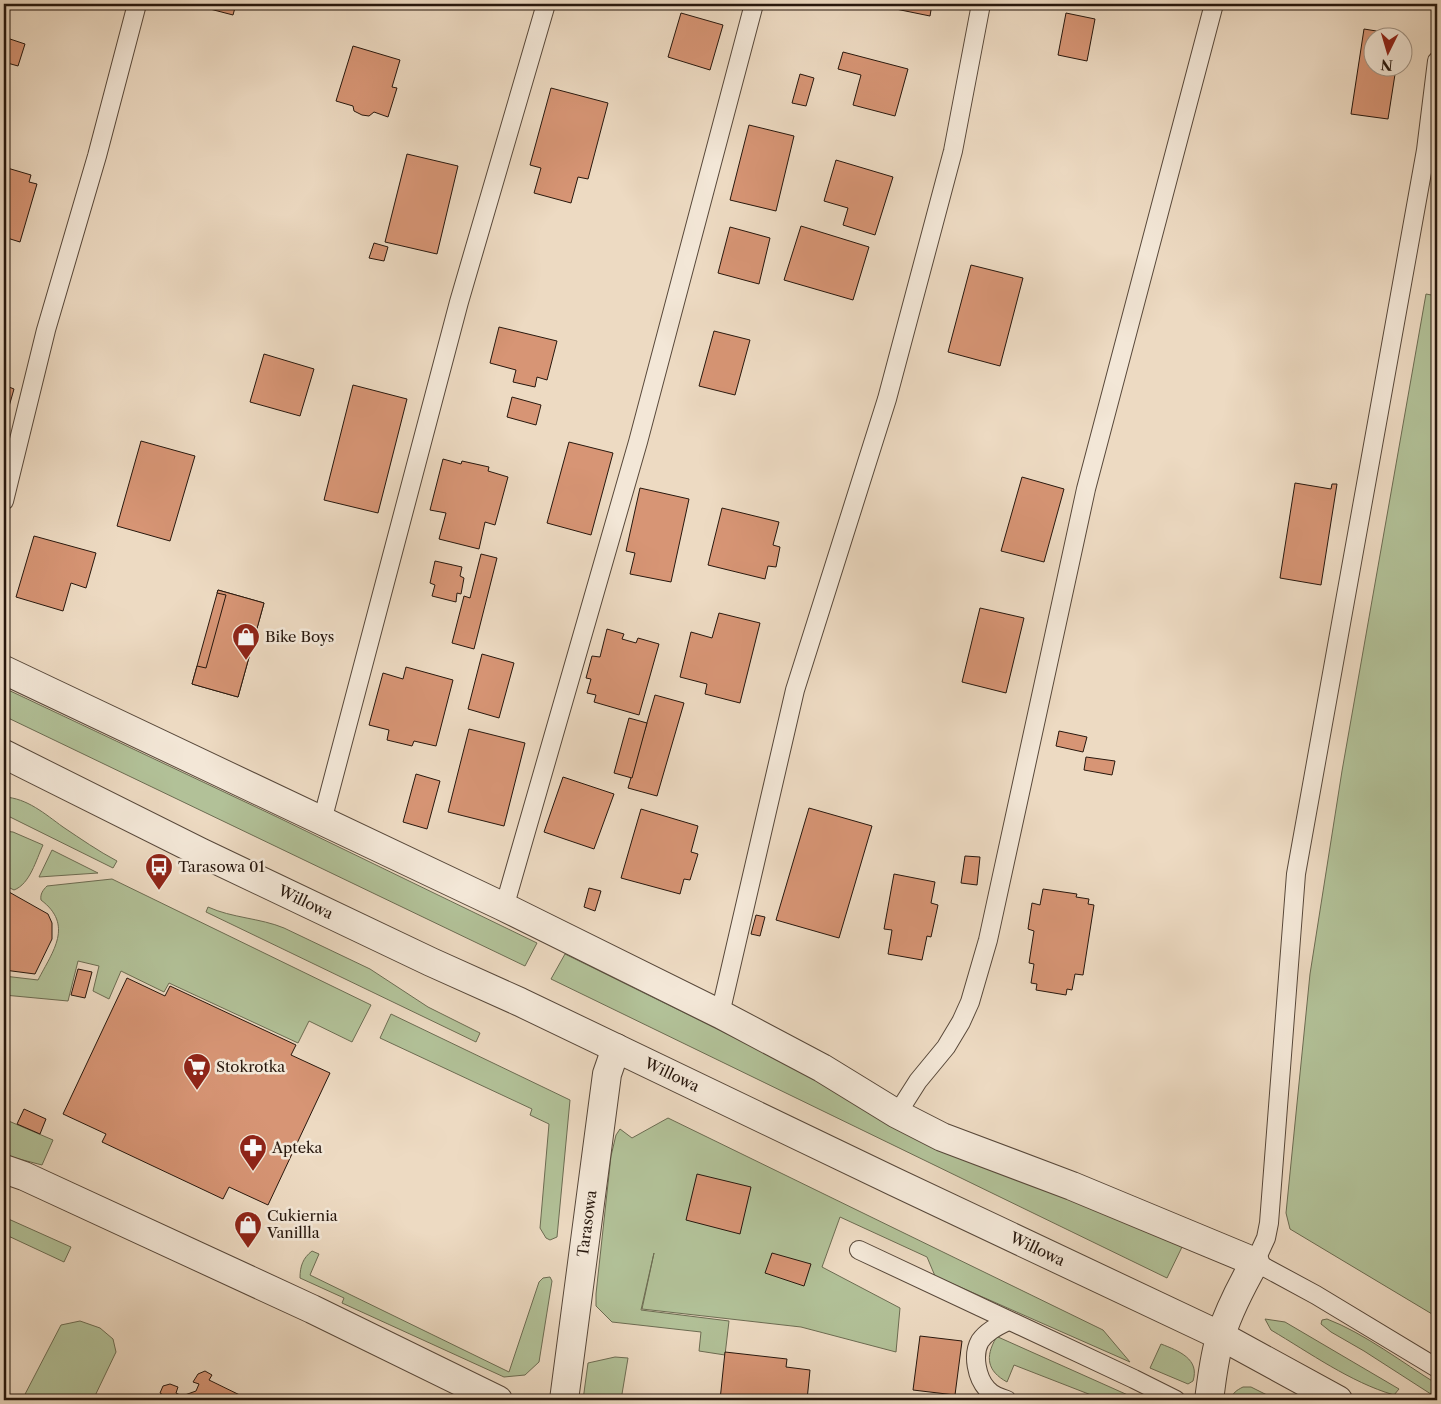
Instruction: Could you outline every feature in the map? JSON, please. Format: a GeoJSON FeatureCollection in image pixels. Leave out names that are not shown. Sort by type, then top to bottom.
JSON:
{"type":"FeatureCollection","features":[{"type":"Feature","properties":{"kind":"street"},"geometry":{"type":"LineString","coordinates":[[4,670],[502,906],[720,1014],[822,1068],[896,1114],[942,1137],[1072,1186],[1255,1262],[1238,1294],[1221,1336],[1209,1400]]}},
{"type":"Feature","properties":{"kind":"street","name":"Willowa"},"geometry":{"type":"LineString","coordinates":[[4,754],[200,852],[431,962],[520,1002],[1221,1336],[1338,1400]]}},
{"type":"Feature","properties":{"kind":"street","name":"Tarasowa"},"geometry":{"type":"LineString","coordinates":[[564,1400],[606,1074],[616,1048]]}},
{"type":"Feature","properties":{"kind":"street"},"geometry":{"type":"LineString","coordinates":[[4,1170],[24,1176],[303,1305],[498,1400]]}},
{"type":"Feature","properties":{"kind":"lane"},"geometry":{"type":"LineString","coordinates":[[4,501],[46,330],[97,156],[136,4]]}},
{"type":"Feature","properties":{"kind":"lane"},"geometry":{"type":"LineString","coordinates":[[322,821],[459,302],[546,4]]}},
{"type":"Feature","properties":{"kind":"lane"},"geometry":{"type":"LineString","coordinates":[[502,906],[508,894],[638,442],[754,4]]}},
{"type":"Feature","properties":{"kind":"lane"},"geometry":{"type":"LineString","coordinates":[[720,1014],[795,690],[887,399],[953,151],[981,4]]}},
{"type":"Feature","properties":{"kind":"lane"},"geometry":{"type":"LineString","coordinates":[[896,1114],[918,1081],[946,1047],[970,1002],[988,940],[1086,489],[1214,4]]}},
{"type":"Feature","properties":{"kind":"lane"},"geometry":{"type":"LineString","coordinates":[[1437,60],[1426,150],[1296,874],[1269,1223],[1266,1238],[1255,1262],[1316,1295],[1437,1368]]}},
{"type":"Feature","properties":{"kind":"lane"},"geometry":{"type":"LineString","coordinates":[[859,1250],[1134,1378],[1176,1400]]}},
{"type":"Feature","properties":{"kind":"lane"},"geometry":{"type":"LineString","coordinates":[[1007,1400],[998,1397],[987,1389],[979,1373],[976,1357],[980,1342],[990,1330],[1008,1321]]}},
{"type":"Feature","properties":{"kind":"green space"},"geometry":{"type":"Polygon","coordinates":[[[1426,294],[1437,296],[1437,1317],[1290,1229],[1286,1213],[1310,974],[1342,771],[1426,294]]]}},
{"type":"Feature","properties":{"kind":"green space"},"geometry":{"type":"Polygon","coordinates":[[[4,688],[537,943],[525,966],[4,716],[4,688]]]}},
{"type":"Feature","properties":{"kind":"green space"},"geometry":{"type":"Polygon","coordinates":[[[4,797],[20,800],[42,812],[117,861],[113,868],[4,814],[4,797]]]}},
{"type":"Feature","properties":{"kind":"green space"},"geometry":{"type":"Polygon","coordinates":[[[4,831],[13,832],[43,845],[28,877],[20,887],[14,890],[4,885],[4,831]]]}},
{"type":"Feature","properties":{"kind":"green space"},"geometry":{"type":"Polygon","coordinates":[[[52,850],[98,873],[39,877],[52,850]]]}},
{"type":"Feature","properties":{"kind":"green space"},"geometry":{"type":"Polygon","coordinates":[[[112,879],[371,1005],[352,1042],[309,1021],[298,1043],[169,983],[164,992],[121,971],[109,999],[93,991],[99,966],[78,961],[68,1001],[4,995],[4,976],[38,980],[54,949],[59,929],[57,919],[51,909],[41,900],[41,894],[47,886],[112,879]]]}},
{"type":"Feature","properties":{"kind":"green space"},"geometry":{"type":"Polygon","coordinates":[[[208,907],[227,914],[284,928],[370,969],[428,1007],[480,1033],[476,1042],[206,912],[208,907]]]}},
{"type":"Feature","properties":{"kind":"green space"},"geometry":{"type":"Polygon","coordinates":[[[565,954],[786,1063],[1182,1247],[1167,1278],[551,979],[565,954]]]}},
{"type":"Feature","properties":{"kind":"green space"},"geometry":{"type":"Polygon","coordinates":[[[391,1014],[570,1100],[557,1237],[550,1240],[546,1238],[540,1228],[549,1124],[530,1115],[532,1109],[380,1038],[391,1014]]]}},
{"type":"Feature","properties":{"kind":"green space"},"geometry":{"type":"Polygon","coordinates":[[[668,1118],[1103,1330],[1130,1362],[935,1276],[927,1257],[840,1217],[822,1267],[900,1308],[896,1352],[801,1327],[642,1309],[654,1253],[641,1310],[729,1321],[725,1355],[699,1351],[701,1332],[612,1322],[596,1306],[596,1294],[611,1156],[616,1135],[620,1129],[632,1138],[668,1118]]]}},
{"type":"Feature","properties":{"kind":"green space"},"geometry":{"type":"Polygon","coordinates":[[[4,1119],[53,1140],[42,1165],[4,1155],[4,1119]]]}},
{"type":"Feature","properties":{"kind":"green space"},"geometry":{"type":"Polygon","coordinates":[[[4,1217],[71,1247],[64,1262],[4,1234],[4,1217]]]}},
{"type":"Feature","properties":{"kind":"green space"},"geometry":{"type":"Polygon","coordinates":[[[312,1251],[319,1254],[310,1275],[509,1372],[539,1282],[543,1278],[550,1277],[552,1281],[539,1362],[525,1375],[504,1377],[342,1303],[344,1298],[300,1278],[306,1256],[312,1251]]]}},
{"type":"Feature","properties":{"kind":"green space"},"geometry":{"type":"Polygon","coordinates":[[[1265,1319],[1285,1322],[1399,1389],[1394,1395],[1346,1375],[1271,1330],[1265,1319]]]}},
{"type":"Feature","properties":{"kind":"green space"},"geometry":{"type":"Polygon","coordinates":[[[1327,1319],[1369,1340],[1437,1384],[1437,1398],[1331,1332],[1321,1324],[1322,1320],[1327,1319]]]}},
{"type":"Feature","properties":{"kind":"green space"},"geometry":{"type":"Polygon","coordinates":[[[80,1321],[100,1328],[113,1339],[116,1352],[93,1400],[22,1400],[61,1325],[80,1321]]]}},
{"type":"Feature","properties":{"kind":"green space"},"geometry":{"type":"Polygon","coordinates":[[[998,1337],[1139,1400],[1104,1400],[1014,1365],[1007,1382],[995,1373],[990,1363],[990,1351],[998,1337]]]}},
{"type":"Feature","properties":{"kind":"green space"},"geometry":{"type":"Polygon","coordinates":[[[1161,1344],[1181,1353],[1191,1361],[1194,1373],[1193,1381],[1188,1384],[1150,1368],[1161,1344]]]}},
{"type":"Feature","properties":{"kind":"green space"},"geometry":{"type":"Polygon","coordinates":[[[615,1357],[628,1358],[621,1400],[583,1400],[588,1363],[615,1357]]]}},
{"type":"Feature","properties":{"kind":"green space"},"geometry":{"type":"Polygon","coordinates":[[[1243,1387],[1251,1387],[1277,1400],[1231,1400],[1232,1395],[1243,1387]]]}},
{"type":"Feature","properties":{"kind":"building"},"geometry":{"type":"Polygon","coordinates":[[[211,4],[236,4],[233,15],[210,9],[211,4]]]}},
{"type":"Feature","properties":{"kind":"building"},"geometry":{"type":"Polygon","coordinates":[[[886,4],[932,4],[930,16],[886,7],[886,4]]]}},
{"type":"Feature","properties":{"kind":"building"},"geometry":{"type":"Polygon","coordinates":[[[681,13],[723,25],[710,70],[668,57],[681,13]]]}},
{"type":"Feature","properties":{"kind":"building"},"geometry":{"type":"Polygon","coordinates":[[[1066,13],[1095,19],[1087,61],[1058,55],[1066,13]]]}},
{"type":"Feature","properties":{"kind":"building"},"geometry":{"type":"Polygon","coordinates":[[[1364,29],[1364,78],[1394,78],[1388,119],[1351,114],[1364,29]]]}},
{"type":"Feature","properties":{"kind":"building"},"geometry":{"type":"Polygon","coordinates":[[[4,37],[25,44],[18,66],[4,62],[4,37]]]}},
{"type":"Feature","properties":{"kind":"building"},"geometry":{"type":"Polygon","coordinates":[[[353,46],[400,60],[392,87],[397,88],[388,117],[374,112],[369,116],[362,115],[354,111],[353,106],[336,101],[353,46]]]}},
{"type":"Feature","properties":{"kind":"building"},"geometry":{"type":"Polygon","coordinates":[[[843,52],[908,69],[895,116],[853,105],[861,75],[838,69],[843,52]]]}},
{"type":"Feature","properties":{"kind":"building"},"geometry":{"type":"Polygon","coordinates":[[[800,74],[814,78],[806,106],[792,103],[800,74]]]}},
{"type":"Feature","properties":{"kind":"building"},"geometry":{"type":"Polygon","coordinates":[[[551,88],[608,103],[588,179],[578,177],[571,203],[534,193],[541,168],[530,165],[551,88]]]}},
{"type":"Feature","properties":{"kind":"building"},"geometry":{"type":"Polygon","coordinates":[[[749,125],[794,136],[776,211],[730,200],[749,125]]]}},
{"type":"Feature","properties":{"kind":"building"},"geometry":{"type":"Polygon","coordinates":[[[407,154],[458,166],[437,254],[385,242],[407,154]]]}},
{"type":"Feature","properties":{"kind":"building"},"geometry":{"type":"Polygon","coordinates":[[[836,160],[893,177],[875,235],[843,225],[848,208],[824,201],[836,160]]]}},
{"type":"Feature","properties":{"kind":"building"},"geometry":{"type":"Polygon","coordinates":[[[4,167],[31,175],[29,182],[37,184],[20,242],[4,237],[4,167]]]}},
{"type":"Feature","properties":{"kind":"building"},"geometry":{"type":"Polygon","coordinates":[[[801,226],[869,247],[853,300],[784,280],[801,226]]]}},
{"type":"Feature","properties":{"kind":"building"},"geometry":{"type":"Polygon","coordinates":[[[730,227],[770,238],[759,284],[718,273],[730,227]]]}},
{"type":"Feature","properties":{"kind":"building"},"geometry":{"type":"Polygon","coordinates":[[[374,243],[388,247],[384,261],[369,258],[374,243]]]}},
{"type":"Feature","properties":{"kind":"building"},"geometry":{"type":"Polygon","coordinates":[[[971,265],[1023,278],[1000,366],[948,352],[971,265]]]}},
{"type":"Feature","properties":{"kind":"building"},"geometry":{"type":"Polygon","coordinates":[[[499,327],[557,341],[547,380],[537,377],[535,387],[513,382],[516,370],[490,363],[499,327]]]}},
{"type":"Feature","properties":{"kind":"building"},"geometry":{"type":"Polygon","coordinates":[[[714,331],[750,340],[735,395],[699,386],[714,331]]]}},
{"type":"Feature","properties":{"kind":"building"},"geometry":{"type":"Polygon","coordinates":[[[264,354],[314,369],[300,416],[250,402],[264,354]]]}},
{"type":"Feature","properties":{"kind":"building"},"geometry":{"type":"Polygon","coordinates":[[[4,385],[14,389],[4,424],[4,385]]]}},
{"type":"Feature","properties":{"kind":"building"},"geometry":{"type":"Polygon","coordinates":[[[353,385],[407,399],[378,513],[324,500],[353,385]]]}},
{"type":"Feature","properties":{"kind":"building"},"geometry":{"type":"Polygon","coordinates":[[[512,397],[541,405],[536,425],[507,417],[512,397]]]}},
{"type":"Feature","properties":{"kind":"building"},"geometry":{"type":"Polygon","coordinates":[[[141,441],[195,456],[170,541],[117,526],[141,441]]]}},
{"type":"Feature","properties":{"kind":"building"},"geometry":{"type":"Polygon","coordinates":[[[569,442],[613,453],[591,535],[547,523],[569,442]]]}},
{"type":"Feature","properties":{"kind":"building"},"geometry":{"type":"Polygon","coordinates":[[[443,459],[461,464],[462,461],[489,467],[488,471],[508,477],[495,525],[485,522],[479,549],[439,539],[446,513],[430,510],[443,459]]]}},
{"type":"Feature","properties":{"kind":"building"},"geometry":{"type":"Polygon","coordinates":[[[1022,477],[1064,489],[1044,562],[1001,551],[1022,477]]]}},
{"type":"Feature","properties":{"kind":"building"},"geometry":{"type":"Polygon","coordinates":[[[1295,483],[1331,489],[1332,484],[1337,484],[1321,585],[1280,578],[1295,483]]]}},
{"type":"Feature","properties":{"kind":"building"},"geometry":{"type":"Polygon","coordinates":[[[640,488],[689,499],[671,582],[630,574],[635,553],[626,551],[640,488]]]}},
{"type":"Feature","properties":{"kind":"building"},"geometry":{"type":"Polygon","coordinates":[[[722,508],[779,522],[773,545],[780,547],[776,567],[768,566],[765,579],[708,565],[722,508]]]}},
{"type":"Feature","properties":{"kind":"building"},"geometry":{"type":"Polygon","coordinates":[[[34,536],[96,553],[86,588],[71,583],[63,611],[16,597],[34,536]]]}},
{"type":"Feature","properties":{"kind":"building"},"geometry":{"type":"Polygon","coordinates":[[[481,554],[497,558],[474,649],[452,643],[464,596],[470,598],[481,554]]]}},
{"type":"Feature","properties":{"kind":"building"},"geometry":{"type":"Polygon","coordinates":[[[435,561],[462,567],[460,576],[464,578],[461,594],[457,593],[456,602],[432,596],[435,585],[430,583],[435,561]]]}},
{"type":"Feature","properties":{"kind":"building"},"geometry":{"type":"Polygon","coordinates":[[[218,590],[264,603],[238,697],[192,684],[218,590]]]}},
{"type":"Feature","properties":{"kind":"building"},"geometry":{"type":"Polygon","coordinates":[[[218,590],[264,603],[238,697],[192,684],[197,666],[206,668],[226,595],[217,593],[218,590]]]}},
{"type":"Feature","properties":{"kind":"building"},"geometry":{"type":"Polygon","coordinates":[[[980,608],[1024,618],[1006,693],[962,682],[980,608]]]}},
{"type":"Feature","properties":{"kind":"building"},"geometry":{"type":"Polygon","coordinates":[[[719,613],[760,623],[740,703],[705,694],[707,684],[680,677],[691,632],[712,638],[719,613]]]}},
{"type":"Feature","properties":{"kind":"building"},"geometry":{"type":"Polygon","coordinates":[[[607,629],[624,634],[622,639],[636,643],[638,638],[659,644],[639,715],[594,702],[596,695],[587,693],[591,679],[586,678],[592,656],[600,657],[607,629]]]}},
{"type":"Feature","properties":{"kind":"building"},"geometry":{"type":"Polygon","coordinates":[[[482,654],[514,663],[499,718],[468,709],[482,654]]]}},
{"type":"Feature","properties":{"kind":"building"},"geometry":{"type":"Polygon","coordinates":[[[406,667],[453,680],[436,746],[414,741],[412,746],[387,740],[389,730],[369,725],[383,673],[403,679],[406,667]]]}},
{"type":"Feature","properties":{"kind":"building"},"geometry":{"type":"Polygon","coordinates":[[[655,695],[684,703],[657,796],[628,788],[655,695]]]}},
{"type":"Feature","properties":{"kind":"building"},"geometry":{"type":"Polygon","coordinates":[[[629,718],[647,723],[632,778],[614,773],[629,718]]]}},
{"type":"Feature","properties":{"kind":"building"},"geometry":{"type":"Polygon","coordinates":[[[469,729],[525,743],[504,826],[448,812],[469,729]]]}},
{"type":"Feature","properties":{"kind":"building"},"geometry":{"type":"Polygon","coordinates":[[[1059,731],[1087,737],[1083,752],[1056,746],[1059,731]]]}},
{"type":"Feature","properties":{"kind":"building"},"geometry":{"type":"Polygon","coordinates":[[[1086,757],[1115,761],[1112,775],[1084,770],[1086,757]]]}},
{"type":"Feature","properties":{"kind":"building"},"geometry":{"type":"Polygon","coordinates":[[[416,774],[440,781],[427,829],[403,822],[416,774]]]}},
{"type":"Feature","properties":{"kind":"building"},"geometry":{"type":"Polygon","coordinates":[[[563,777],[614,794],[594,849],[544,832],[563,777]]]}},
{"type":"Feature","properties":{"kind":"building"},"geometry":{"type":"Polygon","coordinates":[[[809,808],[872,826],[839,938],[776,920],[809,808]]]}},
{"type":"Feature","properties":{"kind":"building"},"geometry":{"type":"Polygon","coordinates":[[[641,809],[698,826],[691,852],[698,854],[690,880],[684,879],[680,894],[621,878],[641,809]]]}},
{"type":"Feature","properties":{"kind":"building"},"geometry":{"type":"Polygon","coordinates":[[[965,856],[980,857],[977,885],[961,883],[965,856]]]}},
{"type":"Feature","properties":{"kind":"building"},"geometry":{"type":"Polygon","coordinates":[[[894,874],[935,882],[931,903],[938,905],[931,937],[927,936],[922,960],[888,954],[892,930],[884,929],[894,874]]]}},
{"type":"Feature","properties":{"kind":"building"},"geometry":{"type":"Polygon","coordinates":[[[589,888],[601,891],[595,911],[584,907],[589,888]]]}},
{"type":"Feature","properties":{"kind":"building"},"geometry":{"type":"Polygon","coordinates":[[[1043,889],[1077,894],[1076,897],[1089,899],[1088,904],[1094,905],[1083,975],[1075,974],[1072,990],[1067,989],[1066,995],[1036,990],[1037,984],[1031,983],[1034,964],[1029,963],[1034,931],[1028,929],[1032,903],[1040,905],[1043,889]]]}},
{"type":"Feature","properties":{"kind":"building"},"geometry":{"type":"Polygon","coordinates":[[[4,892],[9,892],[48,914],[52,923],[52,939],[35,974],[4,970],[4,892]]]}},
{"type":"Feature","properties":{"kind":"building"},"geometry":{"type":"Polygon","coordinates":[[[756,915],[765,917],[760,936],[751,934],[756,915]]]}},
{"type":"Feature","properties":{"kind":"building"},"geometry":{"type":"Polygon","coordinates":[[[78,969],[92,972],[85,998],[71,995],[78,969]]]}},
{"type":"Feature","properties":{"kind":"building"},"geometry":{"type":"Polygon","coordinates":[[[127,978],[165,996],[170,986],[296,1045],[291,1055],[330,1073],[268,1205],[229,1187],[223,1199],[102,1142],[106,1134],[63,1114],[127,978]]]}},
{"type":"Feature","properties":{"kind":"building"},"geometry":{"type":"Polygon","coordinates":[[[24,1109],[46,1119],[40,1134],[17,1124],[24,1109]]]}},
{"type":"Feature","properties":{"kind":"building"},"geometry":{"type":"Polygon","coordinates":[[[697,1174],[751,1187],[740,1234],[686,1220],[697,1174]]]}},
{"type":"Feature","properties":{"kind":"building"},"geometry":{"type":"Polygon","coordinates":[[[772,1253],[811,1264],[804,1286],[765,1273],[772,1253]]]}},
{"type":"Feature","properties":{"kind":"building"},"geometry":{"type":"Polygon","coordinates":[[[920,1336],[962,1341],[955,1395],[913,1390],[920,1336]]]}},
{"type":"Feature","properties":{"kind":"building"},"geometry":{"type":"Polygon","coordinates":[[[725,1352],[787,1359],[786,1367],[810,1370],[807,1400],[720,1400],[725,1352]]]}},
{"type":"Feature","properties":{"kind":"building"},"geometry":{"type":"Polygon","coordinates":[[[205,1371],[212,1375],[209,1380],[250,1400],[163,1400],[165,1396],[160,1393],[163,1386],[170,1384],[178,1387],[176,1393],[182,1396],[196,1391],[199,1384],[193,1382],[198,1374],[205,1371]]]}},
{"type":"Feature","properties":{"kind":"place","name":"Bike Boys"},"geometry":{"type":"Point","coordinates":[246,661]}},
{"type":"Feature","properties":{"kind":"place","name":"Tarasowa 01"},"geometry":{"type":"Point","coordinates":[159,891]}},
{"type":"Feature","properties":{"kind":"place","name":"Stokrotka"},"geometry":{"type":"Point","coordinates":[197,1091]}},
{"type":"Feature","properties":{"kind":"place","name":"Apteka"},"geometry":{"type":"Point","coordinates":[253,1172]}},
{"type":"Feature","properties":{"kind":"place","name":"Cukiernia Vanillla"},"geometry":{"type":"Point","coordinates":[248,1249]}}]}
